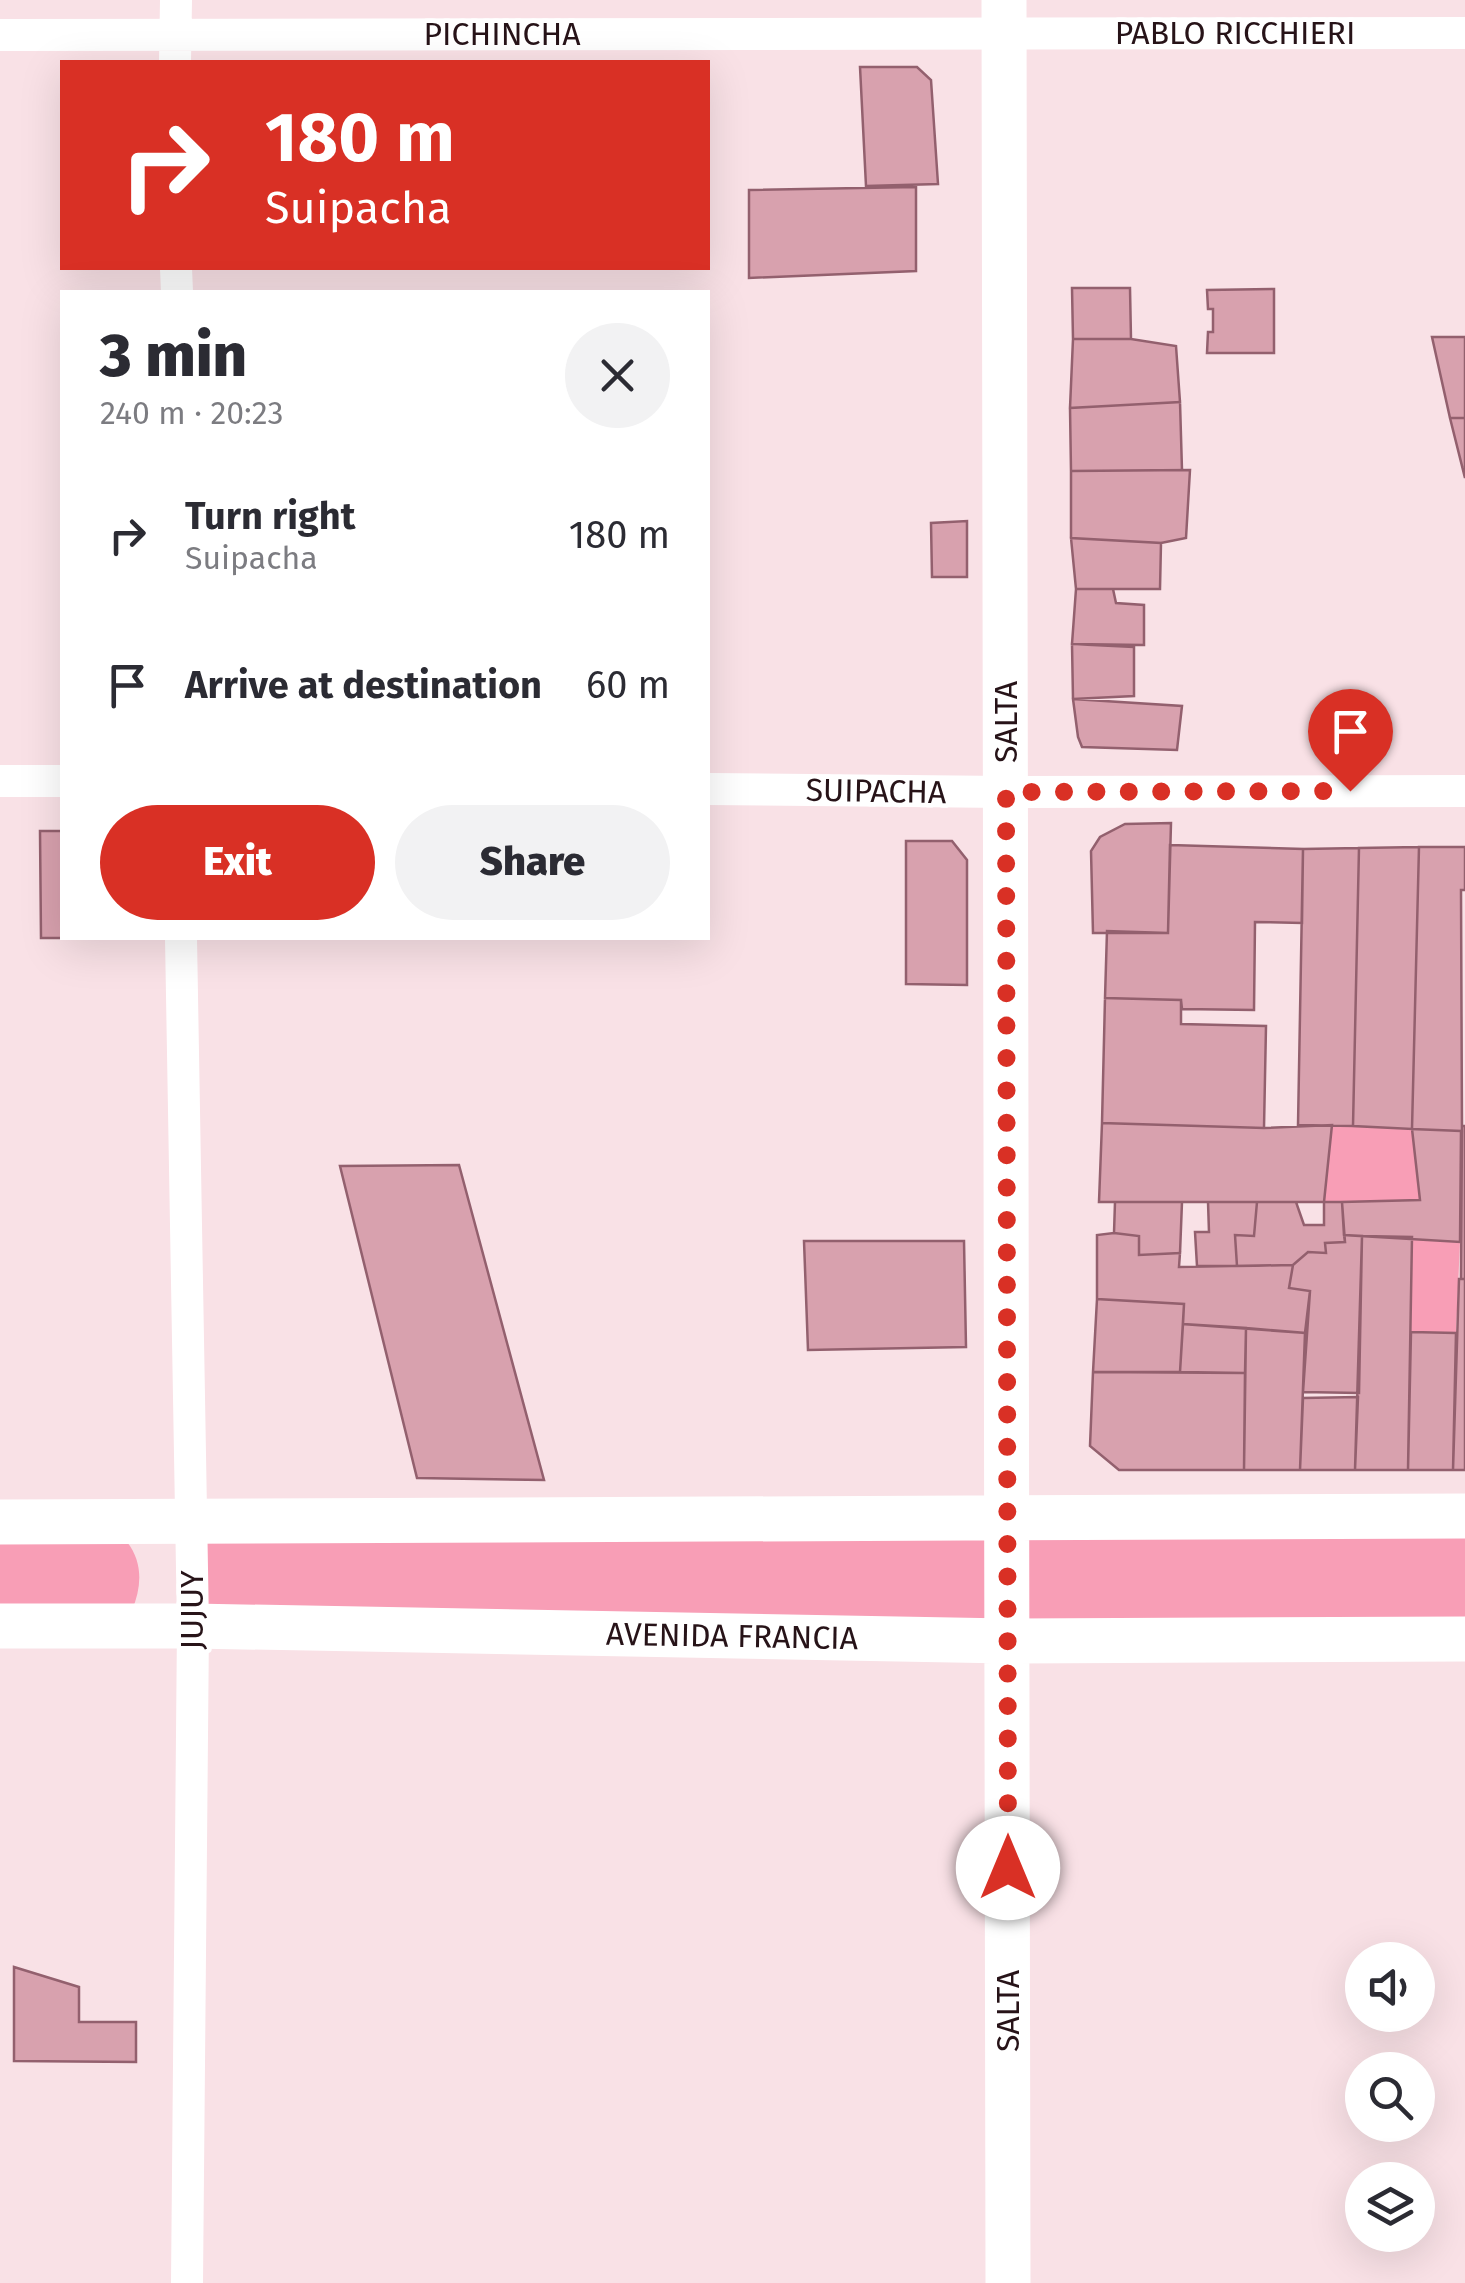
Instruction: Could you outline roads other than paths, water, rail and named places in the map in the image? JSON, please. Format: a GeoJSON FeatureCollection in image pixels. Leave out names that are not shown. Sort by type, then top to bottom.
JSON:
{"type":"FeatureCollection","features":[{"type":"Feature","properties":{"kind":"street"},"geometry":{"type":"LineString","coordinates":[[175,48],[176,0]]}},
{"type":"Feature","properties":{"kind":"street","name":"PICHINCHA"},"geometry":{"type":"LineString","coordinates":[[0,34],[175,48],[1004,17]]}},
{"type":"Feature","properties":{"kind":"street","name":"PABLO RICCHIERI"},"geometry":{"type":"LineString","coordinates":[[1004,17],[1465,33]]}},
{"type":"Feature","properties":{"kind":"street","name":"SALTA"},"geometry":{"type":"LineString","coordinates":[[1004,17],[1008,2283]]}},
{"type":"Feature","properties":{"kind":"street"},"geometry":{"type":"LineString","coordinates":[[0,781],[60,781]]}},
{"type":"Feature","properties":{"kind":"street","name":"SUIPACHA"},"geometry":{"type":"LineString","coordinates":[[710,788],[1006,792],[1465,790]]}},
{"type":"Feature","properties":{"kind":"street","name":"JUJUY"},"geometry":{"type":"LineString","coordinates":[[181,940],[193,1626],[187,2283]]}},
{"type":"Feature","properties":{"kind":"street"},"geometry":{"type":"LineString","coordinates":[[0,1522],[1465,1516]]}},
{"type":"Feature","properties":{"kind":"street","name":"AVENIDA FRANCIA"},"geometry":{"type":"LineString","coordinates":[[0,1626],[1007,1641],[1465,1638]]}}]}
